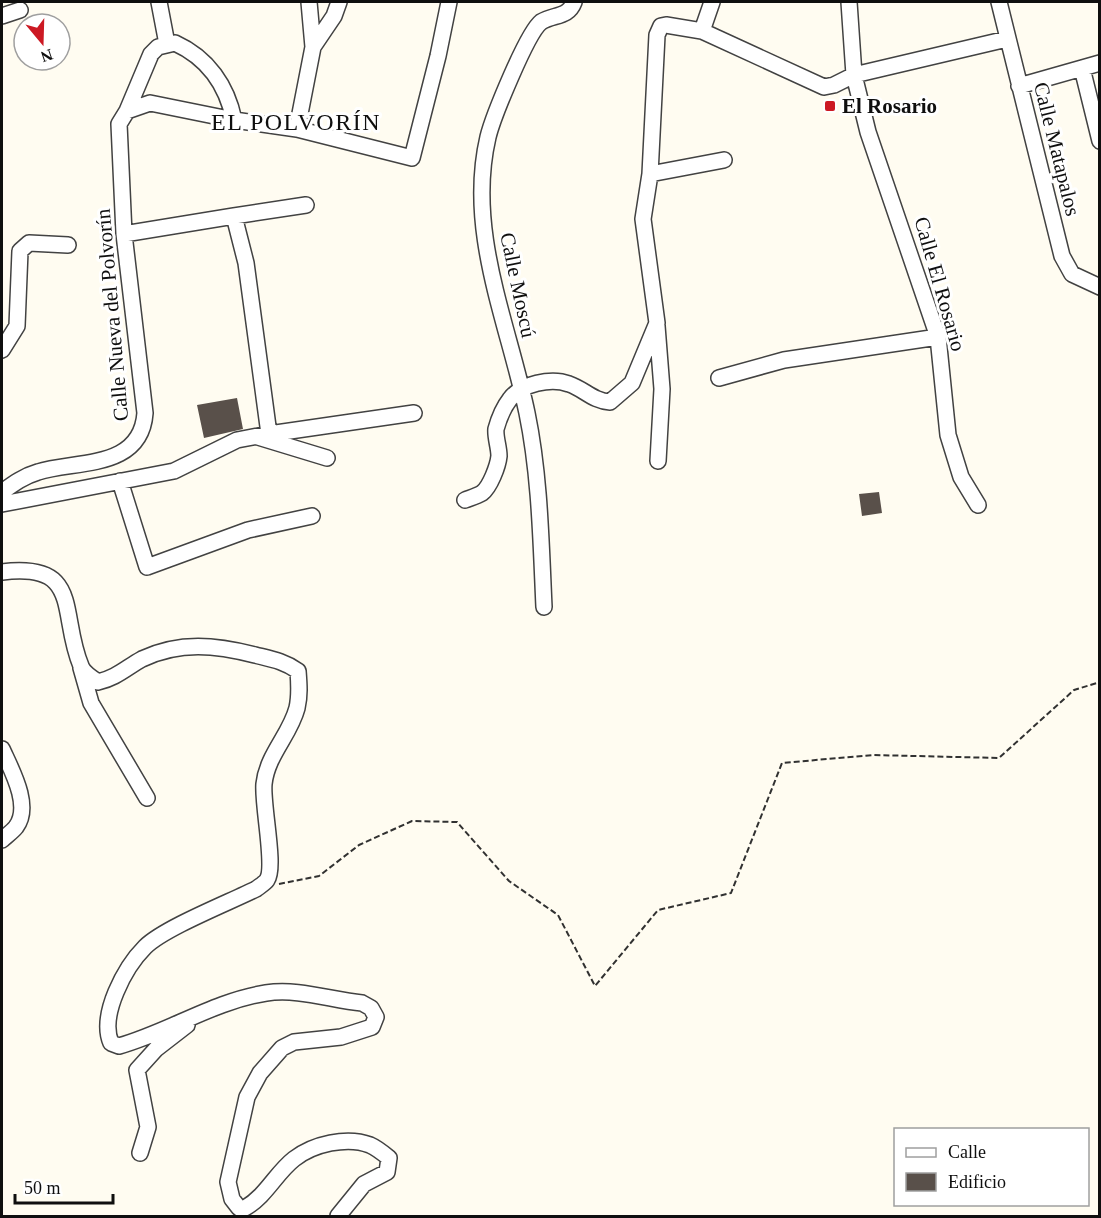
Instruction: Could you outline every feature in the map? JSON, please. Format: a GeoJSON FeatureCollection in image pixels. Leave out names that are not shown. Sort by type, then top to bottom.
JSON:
{"type":"FeatureCollection","features":[{"type":"Feature","properties":{"kind":"street"},"geometry":{"type":"LineString","coordinates":[[159,2],[167,44],[182,46],[215,74],[229,96],[234,120]]}},
{"type":"Feature","properties":{"kind":"street"},"geometry":{"type":"LineString","coordinates":[[297,129],[313,47],[309,2]]}},
{"type":"Feature","properties":{"kind":"street"},"geometry":{"type":"LineString","coordinates":[[313,47],[334,16],[339,2]]}},
{"type":"Feature","properties":{"kind":"street"},"geometry":{"type":"LineString","coordinates":[[127,111],[150,103],[234,120],[297,129],[408,158],[415,156],[449,2]]}},
{"type":"Feature","properties":{"kind":"street","name":"Calle Moscú"},"geometry":{"type":"LineString","coordinates":[[544,607],[535,464],[488,257],[482,211],[482,175],[489,135],[528,39],[542,22],[564,14],[574,2]]}},
{"type":"Feature","properties":{"kind":"street"},"geometry":{"type":"LineString","coordinates":[[702,31],[712,2]]}},
{"type":"Feature","properties":{"kind":"street","name":"Calle El Rosario"},"geometry":{"type":"LineString","coordinates":[[849,2],[854,75],[868,132],[894,201],[938,337],[948,435],[961,477],[978,505]]}},
{"type":"Feature","properties":{"kind":"street","name":"Calle Matapalos"},"geometry":{"type":"LineString","coordinates":[[999,2],[1065,265],[1080,280],[1100,287]]}},
{"type":"Feature","properties":{"kind":"street"},"geometry":{"type":"LineString","coordinates":[[2,16],[20,10]]}},
{"type":"Feature","properties":{"kind":"street"},"geometry":{"type":"LineString","coordinates":[[658,461],[662,389],[657,323],[643,219],[650,174],[658,30],[666,25],[702,31],[824,87],[834,85],[854,75],[1007,39]]}},
{"type":"Feature","properties":{"kind":"street","name":"Calle Nueva del Polvorín"},"geometry":{"type":"LineString","coordinates":[[2,492],[26,476],[40,471],[81,466],[122,452],[142,431],[145,413],[124,234],[119,124],[127,111],[151,54],[167,44]]}},
{"type":"Feature","properties":{"kind":"street"},"geometry":{"type":"LineString","coordinates":[[1019,86],[1100,63]]}},
{"type":"Feature","properties":{"kind":"street"},"geometry":{"type":"LineString","coordinates":[[1082,68],[1100,141]]}},
{"type":"Feature","properties":{"kind":"street"},"geometry":{"type":"LineString","coordinates":[[650,174],[724,160]]}},
{"type":"Feature","properties":{"kind":"street"},"geometry":{"type":"LineString","coordinates":[[124,234],[306,205]]}},
{"type":"Feature","properties":{"kind":"street"},"geometry":{"type":"LineString","coordinates":[[234,216],[246,263],[262,435]]}},
{"type":"Feature","properties":{"kind":"street"},"geometry":{"type":"LineString","coordinates":[[2,350],[17,327],[20,251],[29,243],[68,245]]}},
{"type":"Feature","properties":{"kind":"street"},"geometry":{"type":"LineString","coordinates":[[465,500],[483,493],[493,475],[499,458],[496,431],[502,410],[512,396],[520,390],[546,382],[560,382],[570,384],[598,401],[610,402],[626,391],[632,383],[657,323]]}},
{"type":"Feature","properties":{"kind":"street"},"geometry":{"type":"LineString","coordinates":[[719,378],[784,360],[938,337]]}},
{"type":"Feature","properties":{"kind":"street"},"geometry":{"type":"LineString","coordinates":[[2,504],[174,471],[237,440],[414,413]]}},
{"type":"Feature","properties":{"kind":"street"},"geometry":{"type":"LineString","coordinates":[[262,435],[327,458]]}},
{"type":"Feature","properties":{"kind":"street"},"geometry":{"type":"LineString","coordinates":[[120,481],[147,567],[248,530],[312,516]]}},
{"type":"Feature","properties":{"kind":"street"},"geometry":{"type":"LineString","coordinates":[[2,572],[27,569],[43,572],[58,584],[67,609],[91,702],[147,798]]}},
{"type":"Feature","properties":{"kind":"street"},"geometry":{"type":"LineString","coordinates":[[81,668],[98,682],[114,679],[142,659],[178,647],[204,645],[222,646],[286,662],[297,671],[300,696],[297,711],[271,758],[264,781],[264,806],[271,868],[267,880],[256,889],[167,932],[146,946],[116,992],[107,1019],[108,1035],[111,1043],[119,1046],[219,1005],[267,993],[285,992],[362,1004],[371,1008],[376,1017],[372,1027],[341,1037],[294,1042],[282,1048],[260,1073],[247,1097],[228,1182],[232,1199],[239,1208],[245,1208],[271,1186],[293,1160],[308,1150],[335,1142],[358,1142],[372,1146],[389,1158],[387,1172],[364,1184],[338,1216]]}},
{"type":"Feature","properties":{"kind":"street"},"geometry":{"type":"LineString","coordinates":[[2,749],[19,786],[21,817],[16,827],[2,840]]}},
{"type":"Feature","properties":{"kind":"street"},"geometry":{"type":"LineString","coordinates":[[140,1153],[148,1127],[138,1068],[156,1049],[200,1013]]}},
{"type":"Feature","properties":{"kind":"path"},"geometry":{"type":"LineString","coordinates":[[256,889],[319,876],[359,844],[412,821],[457,822],[509,881],[558,915],[595,986],[658,910],[731,893],[782,763],[873,755],[999,758],[1074,690],[1100,682]]}},
{"type":"Feature","properties":{"kind":"building"},"geometry":{"type":"Polygon","coordinates":[[[237,398],[243,429],[204,438],[197,405],[237,398]]]}},
{"type":"Feature","properties":{"kind":"building"},"geometry":{"type":"Polygon","coordinates":[[[879,492],[882,513],[862,516],[859,494],[879,492]]]}},
{"type":"Feature","properties":{"kind":"place","name":"El Rosario"},"geometry":{"type":"Point","coordinates":[830,106]}},
{"type":"Feature","properties":{"kind":"district","name":"EL POLVORÍN"},"geometry":{"type":"Point","coordinates":[296,122]}}]}
